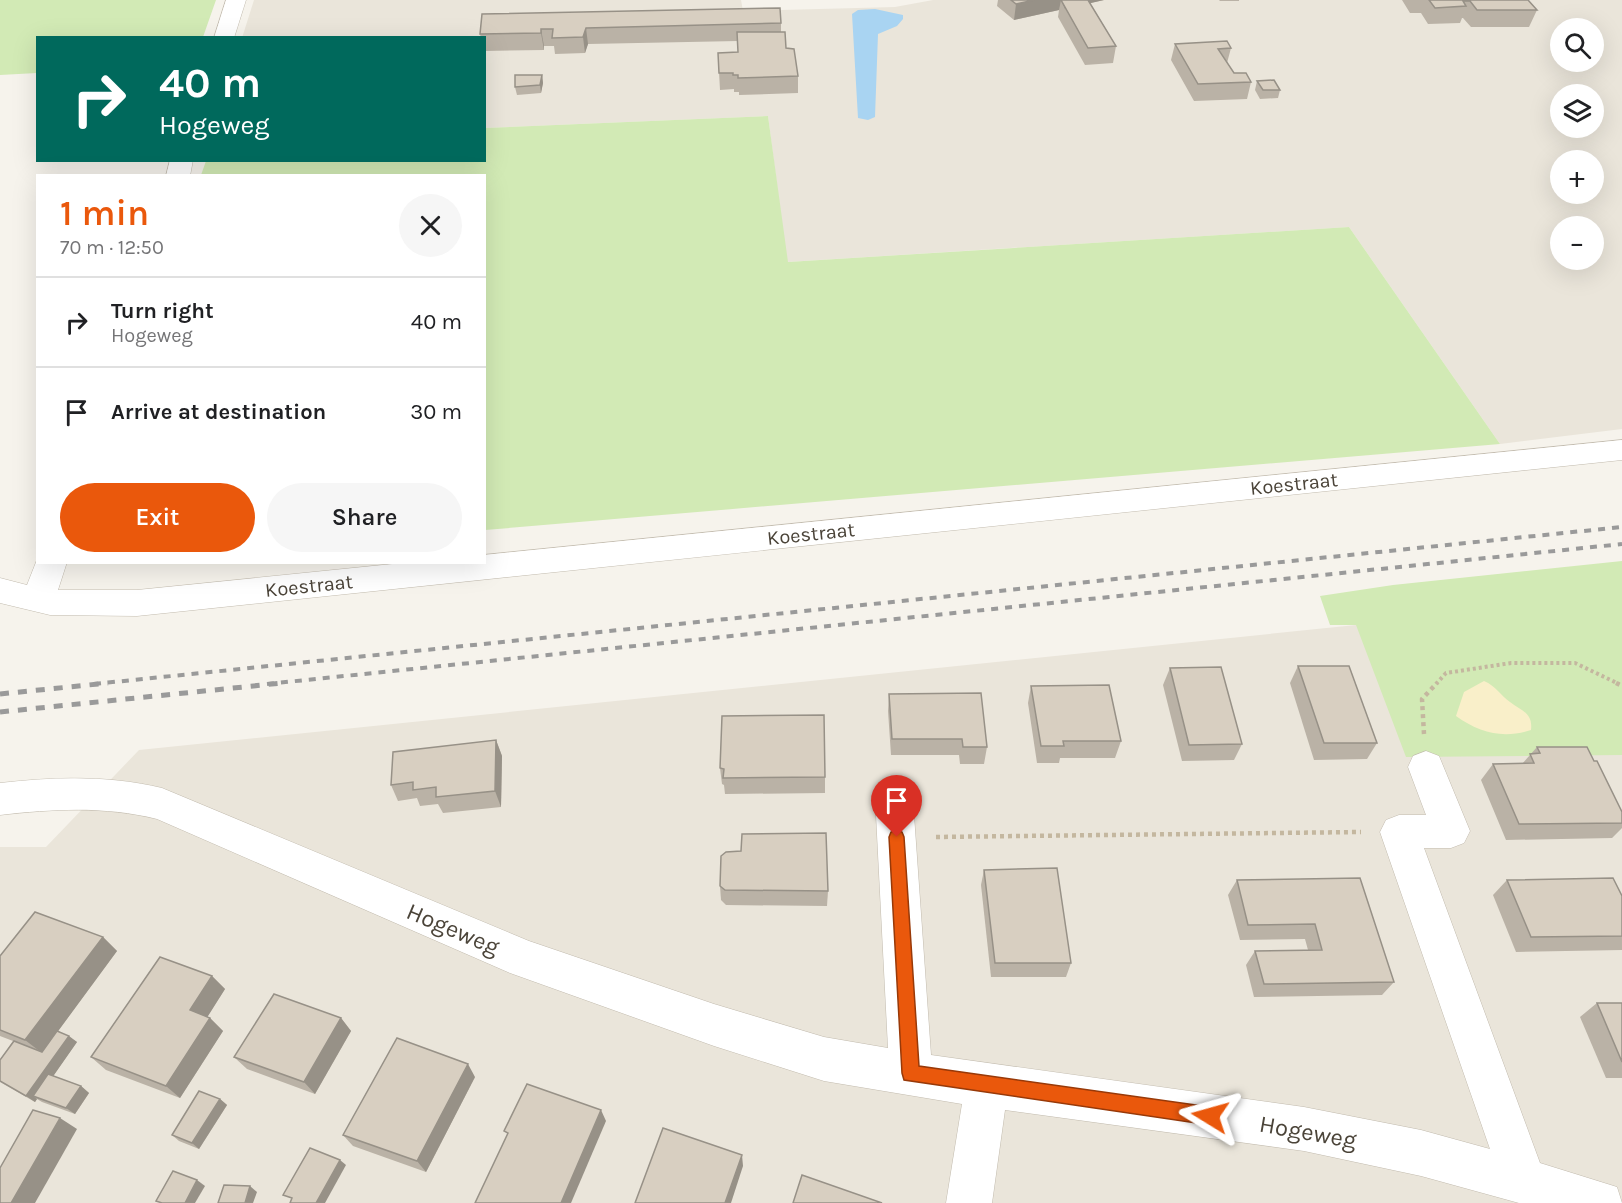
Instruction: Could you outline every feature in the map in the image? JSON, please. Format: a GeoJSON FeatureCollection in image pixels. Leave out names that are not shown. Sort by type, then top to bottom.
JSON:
{"type":"FeatureCollection","features":[{"type":"Feature","properties":{"kind":"street"},"geometry":{"type":"LineString","coordinates":[[225,36],[236,0]]}},
{"type":"Feature","properties":{"kind":"street","name":"Koestraat"},"geometry":{"type":"LineString","coordinates":[[0,590],[39,600],[82,606],[137,603],[1622,450]]}},
{"type":"Feature","properties":{"kind":"street"},"geometry":{"type":"LineString","coordinates":[[39,600],[50,564]]}},
{"type":"Feature","properties":{"kind":"street"},"geometry":{"type":"LineString","coordinates":[[1426,767],[1451,831],[1399,832],[1524,1182]]}},
{"type":"Feature","properties":{"kind":"street","name":"Hogeweg"},"geometry":{"type":"LineString","coordinates":[[0,799],[90,791],[113,792],[162,804],[524,959],[714,1025],[824,1059],[987,1086],[1304,1129],[1421,1153],[1601,1203]]}},
{"type":"Feature","properties":{"kind":"street"},"geometry":{"type":"LineString","coordinates":[[896,826],[910,1073]]}},
{"type":"Feature","properties":{"kind":"street"},"geometry":{"type":"LineString","coordinates":[[969,1203],[987,1086]]}},
{"type":"Feature","properties":{"kind":"path"},"geometry":{"type":"LineString","coordinates":[[1422,699],[1446,674],[1511,663],[1575,663],[1622,686]]}},
{"type":"Feature","properties":{"kind":"path"},"geometry":{"type":"LineString","coordinates":[[896,826],[1399,832]]}},
{"type":"Feature","properties":{"kind":"shaded area"},"geometry":{"type":"Polygon","coordinates":[[[254,0],[741,0],[743,11],[895,7],[933,0],[1622,0],[1622,429],[1500,444],[1349,227],[787,262],[768,116],[486,128],[486,36],[243,36],[254,0]]]}},
{"type":"Feature","properties":{"kind":"shaded area"},"geometry":{"type":"Polygon","coordinates":[[[1622,593],[1622,1203],[0,1203],[0,847],[46,847],[139,750],[1356,625],[1622,593]]]}},
{"type":"Feature","properties":{"kind":"green space"},"geometry":{"type":"Polygon","coordinates":[[[0,0],[216,0],[203,36],[36,36],[36,73],[0,75],[0,0]]]}},
{"type":"Feature","properties":{"kind":"green space"},"geometry":{"type":"Polygon","coordinates":[[[768,116],[788,262],[1349,227],[1500,444],[486,530],[486,174],[201,174],[206,162],[486,162],[486,128],[768,116]]]}},
{"type":"Feature","properties":{"kind":"green space"},"geometry":{"type":"Polygon","coordinates":[[[1622,561],[1622,755],[1406,757],[1356,625],[1330,625],[1320,596],[1393,585],[1622,561]]]}},
{"type":"Feature","properties":{"kind":"sand"},"geometry":{"type":"Polygon","coordinates":[[[1484,681],[1526,713],[1530,720],[1531,730],[1511,734],[1492,733],[1474,727],[1456,716],[1464,692],[1484,681]]]}},
{"type":"Feature","properties":{"kind":"water"},"geometry":{"type":"Polygon","coordinates":[[[875,9],[903,15],[903,19],[897,26],[878,34],[875,117],[868,120],[858,118],[852,14],[858,10],[875,9]]]}},
{"type":"Feature","properties":{"kind":"building"},"geometry":{"type":"Polygon","coordinates":[[[1011,0],[1034,0],[1016,4],[1011,0]]]}},
{"type":"Feature","properties":{"kind":"building"},"geometry":{"type":"Polygon","coordinates":[[[1061,0],[1088,0],[1116,46],[1088,48],[1061,0]]]}},
{"type":"Feature","properties":{"kind":"building"},"geometry":{"type":"Polygon","coordinates":[[[1429,0],[1528,0],[1537,10],[1477,10],[1470,1],[1463,1],[1466,6],[1435,8],[1429,0]]]}},
{"type":"Feature","properties":{"kind":"building"},"geometry":{"type":"Polygon","coordinates":[[[780,8],[781,23],[586,28],[583,37],[552,38],[553,29],[541,29],[541,33],[480,34],[482,14],[780,8]]]}},
{"type":"Feature","properties":{"kind":"building"},"geometry":{"type":"Polygon","coordinates":[[[737,32],[785,32],[786,48],[794,49],[798,76],[738,78],[738,75],[733,75],[733,73],[719,73],[718,53],[738,52],[737,32]]]}},
{"type":"Feature","properties":{"kind":"building"},"geometry":{"type":"Polygon","coordinates":[[[1227,41],[1231,48],[1218,49],[1234,73],[1246,73],[1251,82],[1198,84],[1175,44],[1227,41]]]}},
{"type":"Feature","properties":{"kind":"building"},"geometry":{"type":"Polygon","coordinates":[[[515,75],[542,75],[540,85],[515,87],[515,75]]]}},
{"type":"Feature","properties":{"kind":"building"},"geometry":{"type":"Polygon","coordinates":[[[1274,80],[1280,90],[1263,90],[1257,81],[1274,80]]]}},
{"type":"Feature","properties":{"kind":"building"},"geometry":{"type":"Polygon","coordinates":[[[1298,666],[1349,666],[1377,743],[1324,743],[1298,666]]]}},
{"type":"Feature","properties":{"kind":"building"},"geometry":{"type":"Polygon","coordinates":[[[1221,667],[1242,744],[1189,745],[1170,668],[1221,667]]]}},
{"type":"Feature","properties":{"kind":"building"},"geometry":{"type":"Polygon","coordinates":[[[1109,685],[1121,741],[1063,741],[1064,746],[1041,746],[1031,686],[1109,685]]]}},
{"type":"Feature","properties":{"kind":"building"},"geometry":{"type":"Polygon","coordinates":[[[981,693],[987,747],[963,747],[962,739],[892,739],[889,694],[981,693]]]}},
{"type":"Feature","properties":{"kind":"building"},"geometry":{"type":"Polygon","coordinates":[[[824,715],[825,777],[723,778],[724,769],[720,768],[722,716],[824,715]]]}},
{"type":"Feature","properties":{"kind":"building"},"geometry":{"type":"Polygon","coordinates":[[[496,740],[495,791],[436,797],[436,787],[413,790],[413,782],[391,785],[393,752],[496,740]]]}},
{"type":"Feature","properties":{"kind":"building"},"geometry":{"type":"Polygon","coordinates":[[[1537,747],[1587,747],[1594,761],[1597,761],[1622,812],[1622,823],[1519,824],[1493,764],[1534,763],[1530,754],[1540,753],[1537,747]]]}},
{"type":"Feature","properties":{"kind":"building"},"geometry":{"type":"Polygon","coordinates":[[[826,833],[828,891],[725,890],[720,886],[721,856],[726,852],[741,851],[742,834],[826,833]]]}},
{"type":"Feature","properties":{"kind":"building"},"geometry":{"type":"Polygon","coordinates":[[[1057,868],[1071,963],[995,963],[984,870],[1057,868]]]}},
{"type":"Feature","properties":{"kind":"building"},"geometry":{"type":"Polygon","coordinates":[[[1360,878],[1394,982],[1264,984],[1255,951],[1322,950],[1315,924],[1248,925],[1237,880],[1360,878]]]}},
{"type":"Feature","properties":{"kind":"building"},"geometry":{"type":"Polygon","coordinates":[[[1613,878],[1622,896],[1622,936],[1531,937],[1507,880],[1613,878]]]}},
{"type":"Feature","properties":{"kind":"building"},"geometry":{"type":"Polygon","coordinates":[[[35,912],[103,937],[25,1040],[0,1030],[0,956],[35,912]]]}},
{"type":"Feature","properties":{"kind":"building"},"geometry":{"type":"Polygon","coordinates":[[[160,957],[212,976],[190,1010],[210,1018],[166,1086],[91,1057],[160,957]]]}},
{"type":"Feature","properties":{"kind":"building"},"geometry":{"type":"Polygon","coordinates":[[[274,994],[341,1018],[304,1082],[234,1057],[274,994]]]}},
{"type":"Feature","properties":{"kind":"building"},"geometry":{"type":"Polygon","coordinates":[[[1597,1003],[1622,1003],[1622,1062],[1597,1003]]]}},
{"type":"Feature","properties":{"kind":"building"},"geometry":{"type":"Polygon","coordinates":[[[57,1031],[69,1036],[26,1096],[0,1081],[0,1060],[14,1041],[42,1052],[57,1031]]]}},
{"type":"Feature","properties":{"kind":"building"},"geometry":{"type":"Polygon","coordinates":[[[397,1038],[468,1064],[417,1161],[343,1135],[397,1038]]]}},
{"type":"Feature","properties":{"kind":"building"},"geometry":{"type":"Polygon","coordinates":[[[48,1074],[81,1086],[66,1108],[33,1096],[48,1074]]]}},
{"type":"Feature","properties":{"kind":"building"},"geometry":{"type":"Polygon","coordinates":[[[527,1084],[601,1110],[561,1203],[475,1203],[508,1133],[504,1131],[527,1084]]]}},
{"type":"Feature","properties":{"kind":"building"},"geometry":{"type":"Polygon","coordinates":[[[199,1091],[220,1099],[192,1143],[172,1135],[199,1091]]]}},
{"type":"Feature","properties":{"kind":"building"},"geometry":{"type":"Polygon","coordinates":[[[33,1110],[60,1118],[11,1203],[0,1203],[0,1168],[33,1110]]]}},
{"type":"Feature","properties":{"kind":"building"},"geometry":{"type":"Polygon","coordinates":[[[663,1128],[742,1155],[725,1203],[635,1203],[663,1128]]]}},
{"type":"Feature","properties":{"kind":"building"},"geometry":{"type":"Polygon","coordinates":[[[310,1148],[340,1160],[316,1203],[290,1203],[292,1198],[283,1195],[310,1148]]]}},
{"type":"Feature","properties":{"kind":"building"},"geometry":{"type":"Polygon","coordinates":[[[173,1171],[197,1180],[185,1203],[156,1201],[173,1171]]]}},
{"type":"Feature","properties":{"kind":"building"},"geometry":{"type":"Polygon","coordinates":[[[802,1175],[882,1203],[793,1203],[802,1175]]]}},
{"type":"Feature","properties":{"kind":"building"},"geometry":{"type":"Polygon","coordinates":[[[224,1185],[250,1186],[245,1203],[218,1203],[224,1185]]]}},
{"type":"Feature","properties":{"kind":"railway"},"geometry":{"type":"LineString","coordinates":[[94,684],[1622,527]]}},
{"type":"Feature","properties":{"kind":"railway"},"geometry":{"type":"LineString","coordinates":[[267,684],[1622,544]]}},
{"type":"Feature","properties":{"kind":"railway"},"geometry":{"type":"LineString","coordinates":[[0,694],[108,683]]}},
{"type":"Feature","properties":{"kind":"railway"},"geometry":{"type":"LineString","coordinates":[[0,712],[282,683]]}},
{"type":"Feature","properties":{"kind":"route"},"geometry":{"type":"LineString","coordinates":[[897,837],[910,1073],[987,1086],[1210,1116]]}}]}
